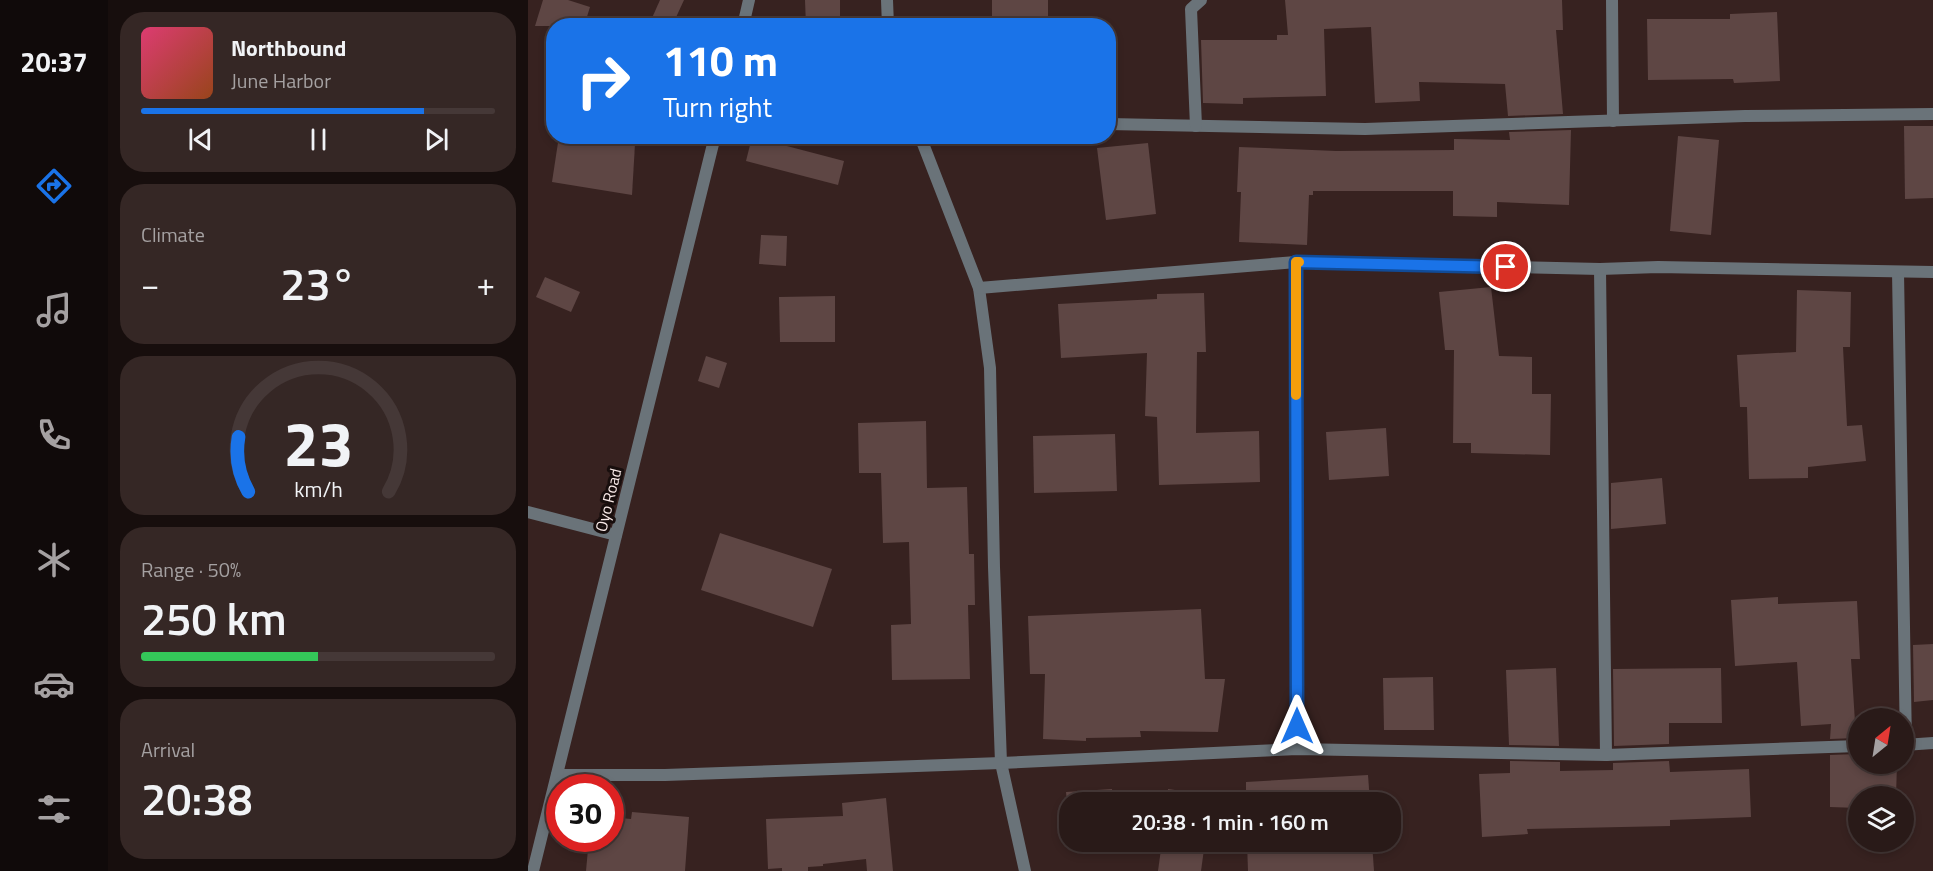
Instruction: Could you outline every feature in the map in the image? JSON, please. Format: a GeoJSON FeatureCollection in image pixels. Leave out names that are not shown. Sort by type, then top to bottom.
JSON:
{"type":"FeatureCollection","features":[{"type":"Feature","properties":{"kind":"street"},"geometry":{"type":"LineString","coordinates":[[745,18],[749,0]]}},
{"type":"Feature","properties":{"kind":"street"},"geometry":{"type":"LineString","coordinates":[[887,0],[888,18]]}},
{"type":"Feature","properties":{"kind":"street"},"geometry":{"type":"LineString","coordinates":[[1196,126],[1191,9],[1201,0]]}},
{"type":"Feature","properties":{"kind":"street"},"geometry":{"type":"LineString","coordinates":[[1612,0],[1613,120]]}},
{"type":"Feature","properties":{"kind":"street"},"geometry":{"type":"LineString","coordinates":[[1116,124],[1365,129],[1745,116],[1933,114]]}},
{"type":"Feature","properties":{"kind":"street","name":"Oyo Road"},"geometry":{"type":"LineString","coordinates":[[557,774],[713,144]]}},
{"type":"Feature","properties":{"kind":"street"},"geometry":{"type":"LineString","coordinates":[[924,144],[979,288],[990,368],[1001,764],[1025,871]]}},
{"type":"Feature","properties":{"kind":"street"},"geometry":{"type":"LineString","coordinates":[[979,288],[1296,262],[1600,269],[1658,267],[1933,272]]}},
{"type":"Feature","properties":{"kind":"street"},"geometry":{"type":"LineString","coordinates":[[1296,262],[1297,749]]}},
{"type":"Feature","properties":{"kind":"street"},"geometry":{"type":"LineString","coordinates":[[1600,269],[1606,754]]}},
{"type":"Feature","properties":{"kind":"street"},"geometry":{"type":"LineString","coordinates":[[1899,272],[1905,708]]}},
{"type":"Feature","properties":{"kind":"street"},"geometry":{"type":"LineString","coordinates":[[528,512],[616,535]]}},
{"type":"Feature","properties":{"kind":"street"},"geometry":{"type":"LineString","coordinates":[[1914,744],[1933,743]]}},
{"type":"Feature","properties":{"kind":"street"},"geometry":{"type":"LineString","coordinates":[[624,775],[1001,764],[1297,749],[1606,754],[1848,746]]}},
{"type":"Feature","properties":{"kind":"street","name":"Oyo Road"},"geometry":{"type":"LineString","coordinates":[[533,871],[546,819]]}},
{"type":"Feature","properties":{"kind":"building"},"geometry":{"type":"Polygon","coordinates":[[[543,0],[568,0],[590,7],[587,18],[546,18],[546,26],[535,26],[543,0]]]}},
{"type":"Feature","properties":{"kind":"building"},"geometry":{"type":"Polygon","coordinates":[[[660,0],[684,0],[676,18],[652,18],[660,0]]]}},
{"type":"Feature","properties":{"kind":"building"},"geometry":{"type":"Polygon","coordinates":[[[805,0],[840,0],[840,18],[806,18],[805,0]]]}},
{"type":"Feature","properties":{"kind":"building"},"geometry":{"type":"Polygon","coordinates":[[[992,0],[1048,0],[1048,18],[992,18],[992,0]]]}},
{"type":"Feature","properties":{"kind":"building"},"geometry":{"type":"Polygon","coordinates":[[[1285,0],[1562,0],[1563,30],[1556,30],[1563,114],[1508,116],[1505,84],[1419,82],[1420,101],[1375,103],[1371,27],[1324,29],[1326,96],[1243,98],[1243,104],[1203,103],[1201,40],[1277,40],[1277,35],[1288,35],[1285,0]]]}},
{"type":"Feature","properties":{"kind":"building"},"geometry":{"type":"Polygon","coordinates":[[[1777,12],[1780,81],[1734,83],[1733,79],[1648,80],[1647,19],[1730,19],[1730,14],[1777,12]]]}},
{"type":"Feature","properties":{"kind":"building"},"geometry":{"type":"Polygon","coordinates":[[[1904,126],[1933,126],[1933,198],[1905,199],[1904,126]]]}},
{"type":"Feature","properties":{"kind":"building"},"geometry":{"type":"Polygon","coordinates":[[[1571,130],[1569,205],[1497,202],[1497,217],[1453,216],[1453,191],[1313,191],[1313,195],[1309,195],[1307,245],[1239,242],[1241,192],[1237,192],[1239,147],[1336,151],[1454,150],[1454,139],[1510,140],[1509,132],[1571,130]]]}},
{"type":"Feature","properties":{"kind":"building"},"geometry":{"type":"Polygon","coordinates":[[[1678,136],[1719,140],[1711,235],[1670,231],[1678,136]]]}},
{"type":"Feature","properties":{"kind":"building"},"geometry":{"type":"Polygon","coordinates":[[[1148,143],[1156,214],[1106,220],[1097,148],[1148,143]]]}},
{"type":"Feature","properties":{"kind":"building"},"geometry":{"type":"Polygon","coordinates":[[[558,144],[635,144],[632,195],[552,182],[558,144]]]}},
{"type":"Feature","properties":{"kind":"building"},"geometry":{"type":"Polygon","coordinates":[[[750,144],[779,144],[844,161],[838,185],[746,161],[750,144]]]}},
{"type":"Feature","properties":{"kind":"building"},"geometry":{"type":"Polygon","coordinates":[[[761,235],[787,236],[786,266],[759,264],[761,235]]]}},
{"type":"Feature","properties":{"kind":"building"},"geometry":{"type":"Polygon","coordinates":[[[545,277],[580,292],[571,312],[536,297],[545,277]]]}},
{"type":"Feature","properties":{"kind":"building"},"geometry":{"type":"Polygon","coordinates":[[[1491,287],[1499,356],[1532,357],[1532,394],[1551,394],[1550,455],[1471,453],[1471,443],[1453,443],[1454,350],[1445,350],[1439,292],[1491,287]]]}},
{"type":"Feature","properties":{"kind":"building"},"geometry":{"type":"Polygon","coordinates":[[[1797,290],[1851,292],[1850,347],[1843,347],[1847,426],[1862,425],[1866,461],[1808,467],[1808,478],[1749,479],[1747,407],[1740,407],[1737,355],[1796,352],[1797,290]]]}},
{"type":"Feature","properties":{"kind":"building"},"geometry":{"type":"Polygon","coordinates":[[[1204,293],[1206,352],[1197,352],[1196,433],[1259,431],[1260,482],[1159,485],[1157,417],[1145,416],[1147,353],[1061,358],[1058,304],[1157,299],[1157,294],[1204,293]]]}},
{"type":"Feature","properties":{"kind":"building"},"geometry":{"type":"Polygon","coordinates":[[[835,296],[835,342],[780,342],[779,297],[835,296]]]}},
{"type":"Feature","properties":{"kind":"building"},"geometry":{"type":"Polygon","coordinates":[[[706,356],[727,363],[719,388],[698,381],[706,356]]]}},
{"type":"Feature","properties":{"kind":"building"},"geometry":{"type":"Polygon","coordinates":[[[926,421],[927,488],[967,487],[969,554],[974,554],[975,605],[968,605],[970,679],[892,680],[891,625],[911,624],[909,542],[883,543],[881,473],[859,473],[858,423],[926,421]]]}},
{"type":"Feature","properties":{"kind":"building"},"geometry":{"type":"Polygon","coordinates":[[[1386,428],[1389,476],[1329,480],[1326,432],[1386,428]]]}},
{"type":"Feature","properties":{"kind":"building"},"geometry":{"type":"Polygon","coordinates":[[[1115,434],[1117,491],[1034,493],[1033,436],[1115,434]]]}},
{"type":"Feature","properties":{"kind":"building"},"geometry":{"type":"Polygon","coordinates":[[[1662,478],[1666,524],[1611,529],[1611,483],[1662,478]]]}},
{"type":"Feature","properties":{"kind":"building"},"geometry":{"type":"Polygon","coordinates":[[[720,533],[832,569],[813,627],[701,590],[720,533]]]}},
{"type":"Feature","properties":{"kind":"building"},"geometry":{"type":"Polygon","coordinates":[[[1778,597],[1778,604],[1857,601],[1860,659],[1851,659],[1854,708],[1848,708],[1848,738],[1830,739],[1831,724],[1801,726],[1797,662],[1735,666],[1731,600],[1778,597]]]}},
{"type":"Feature","properties":{"kind":"building"},"geometry":{"type":"Polygon","coordinates":[[[1201,609],[1205,679],[1225,679],[1218,732],[1140,731],[1141,737],[1086,738],[1086,741],[1043,739],[1045,674],[1030,674],[1028,616],[1201,609]]]}},
{"type":"Feature","properties":{"kind":"building"},"geometry":{"type":"Polygon","coordinates":[[[1933,644],[1933,700],[1914,702],[1913,645],[1933,644]]]}},
{"type":"Feature","properties":{"kind":"building"},"geometry":{"type":"Polygon","coordinates":[[[1556,668],[1559,746],[1509,745],[1506,670],[1556,668]]]}},
{"type":"Feature","properties":{"kind":"building"},"geometry":{"type":"Polygon","coordinates":[[[1721,668],[1722,723],[1669,723],[1669,744],[1614,746],[1613,669],[1721,668]]]}},
{"type":"Feature","properties":{"kind":"building"},"geometry":{"type":"Polygon","coordinates":[[[1433,677],[1434,730],[1384,730],[1383,678],[1433,677]]]}},
{"type":"Feature","properties":{"kind":"building"},"geometry":{"type":"Polygon","coordinates":[[[1848,754],[1848,774],[1897,774],[1896,786],[1848,786],[1848,808],[1830,807],[1830,755],[1848,754]]]}},
{"type":"Feature","properties":{"kind":"building"},"geometry":{"type":"Polygon","coordinates":[[[1510,761],[1560,762],[1560,771],[1613,770],[1613,763],[1669,761],[1670,772],[1749,769],[1751,817],[1670,820],[1670,826],[1527,829],[1528,834],[1482,837],[1479,774],[1510,773],[1510,761]]]}},
{"type":"Feature","properties":{"kind":"building"},"geometry":{"type":"Polygon","coordinates":[[[1368,775],[1369,792],[1246,792],[1246,782],[1368,775]]]}},
{"type":"Feature","properties":{"kind":"building"},"geometry":{"type":"Polygon","coordinates":[[[1112,789],[1112,792],[1066,792],[1112,789]]]}},
{"type":"Feature","properties":{"kind":"building"},"geometry":{"type":"Polygon","coordinates":[[[1168,789],[1189,792],[1168,792],[1168,789]]]}},
{"type":"Feature","properties":{"kind":"building"},"geometry":{"type":"Polygon","coordinates":[[[886,798],[893,871],[867,871],[866,859],[808,867],[808,871],[768,869],[766,819],[843,816],[842,803],[886,798]]]}},
{"type":"Feature","properties":{"kind":"building"},"geometry":{"type":"Polygon","coordinates":[[[632,812],[689,817],[685,871],[586,871],[588,852],[624,852],[624,818],[631,819],[632,812]]]}},
{"type":"Feature","properties":{"kind":"building"},"geometry":{"type":"Polygon","coordinates":[[[1161,852],[1204,852],[1201,871],[1158,871],[1161,852]]]}},
{"type":"Feature","properties":{"kind":"building"},"geometry":{"type":"Polygon","coordinates":[[[1247,852],[1373,852],[1374,871],[1248,871],[1247,852]]]}},
{"type":"Feature","properties":{"kind":"slow traffic"},"geometry":{"type":"LineString","coordinates":[[1296,395],[1296,262],[1299,262]]}},
{"type":"Feature","properties":{"kind":"route"},"geometry":{"type":"LineString","coordinates":[[1297,726],[1296,262],[1506,267]]}}]}
